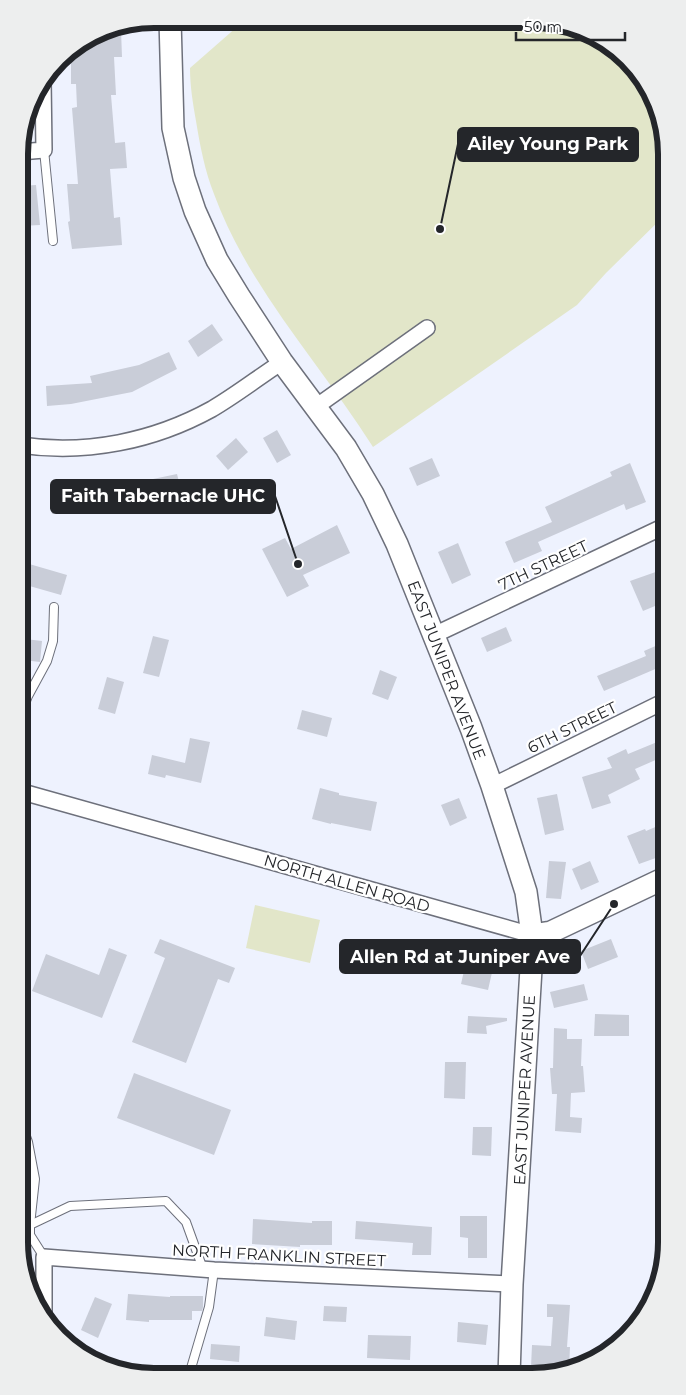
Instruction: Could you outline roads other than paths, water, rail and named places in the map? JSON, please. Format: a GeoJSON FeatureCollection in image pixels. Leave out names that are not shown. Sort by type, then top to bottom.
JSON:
{"type":"FeatureCollection","features":[{"type":"Feature","properties":{"kind":"street","name":"EAST JUNIPER AVENUE"},"geometry":{"type":"LineString","coordinates":[[170,28],[173,128],[189,194],[202,227],[239,296],[282,362],[317,406],[346,448],[374,494],[397,544],[492,786],[526,892],[532,934],[512,1284],[509,1368]]}},
{"type":"Feature","properties":{"kind":"street"},"geometry":{"type":"LineString","coordinates":[[28,151],[44,150],[44,91]]}},
{"type":"Feature","properties":{"kind":"street"},"geometry":{"type":"LineString","coordinates":[[317,406],[427,328]]}},
{"type":"Feature","properties":{"kind":"street"},"geometry":{"type":"LineString","coordinates":[[28,446],[69,449],[128,441],[160,433],[215,407],[282,362]]}},
{"type":"Feature","properties":{"kind":"street","name":"7TH STREET"},"geometry":{"type":"LineString","coordinates":[[434,636],[658,529]]}},
{"type":"Feature","properties":{"kind":"street","name":"6TH STREET"},"geometry":{"type":"LineString","coordinates":[[492,786],[658,704]]}},
{"type":"Feature","properties":{"kind":"street","name":"NORTH ALLEN ROAD"},"geometry":{"type":"LineString","coordinates":[[28,799],[532,934],[551,932],[658,881]]}},
{"type":"Feature","properties":{"kind":"street"},"geometry":{"type":"LineString","coordinates":[[44,1257],[44,1304]]}},
{"type":"Feature","properties":{"kind":"street","name":"NORTH FRANKLIN STREET"},"geometry":{"type":"LineString","coordinates":[[44,1257],[208,1270],[512,1284]]}},
{"type":"Feature","properties":{"kind":"lane"},"geometry":{"type":"LineString","coordinates":[[44,150],[53,241]]}},
{"type":"Feature","properties":{"kind":"lane"},"geometry":{"type":"LineString","coordinates":[[28,696],[47,661],[53,641],[54,607]]}},
{"type":"Feature","properties":{"kind":"lane"},"geometry":{"type":"LineString","coordinates":[[28,1142],[35,1179],[30,1235],[44,1257]]}},
{"type":"Feature","properties":{"kind":"lane"},"geometry":{"type":"LineString","coordinates":[[30,1225],[70,1206],[166,1201],[186,1222],[208,1270],[209,1308],[191,1368]]}},
{"type":"Feature","properties":{"kind":"place","name":"Ailey Young Park"},"geometry":{"type":"Point","coordinates":[440,229]}},
{"type":"Feature","properties":{"kind":"place","name":"Faith Tabernacle UHC"},"geometry":{"type":"Point","coordinates":[298,564]}},
{"type":"Feature","properties":{"kind":"place","name":"Allen Rd at Juniper Ave"},"geometry":{"type":"Point","coordinates":[614,904]}}]}
